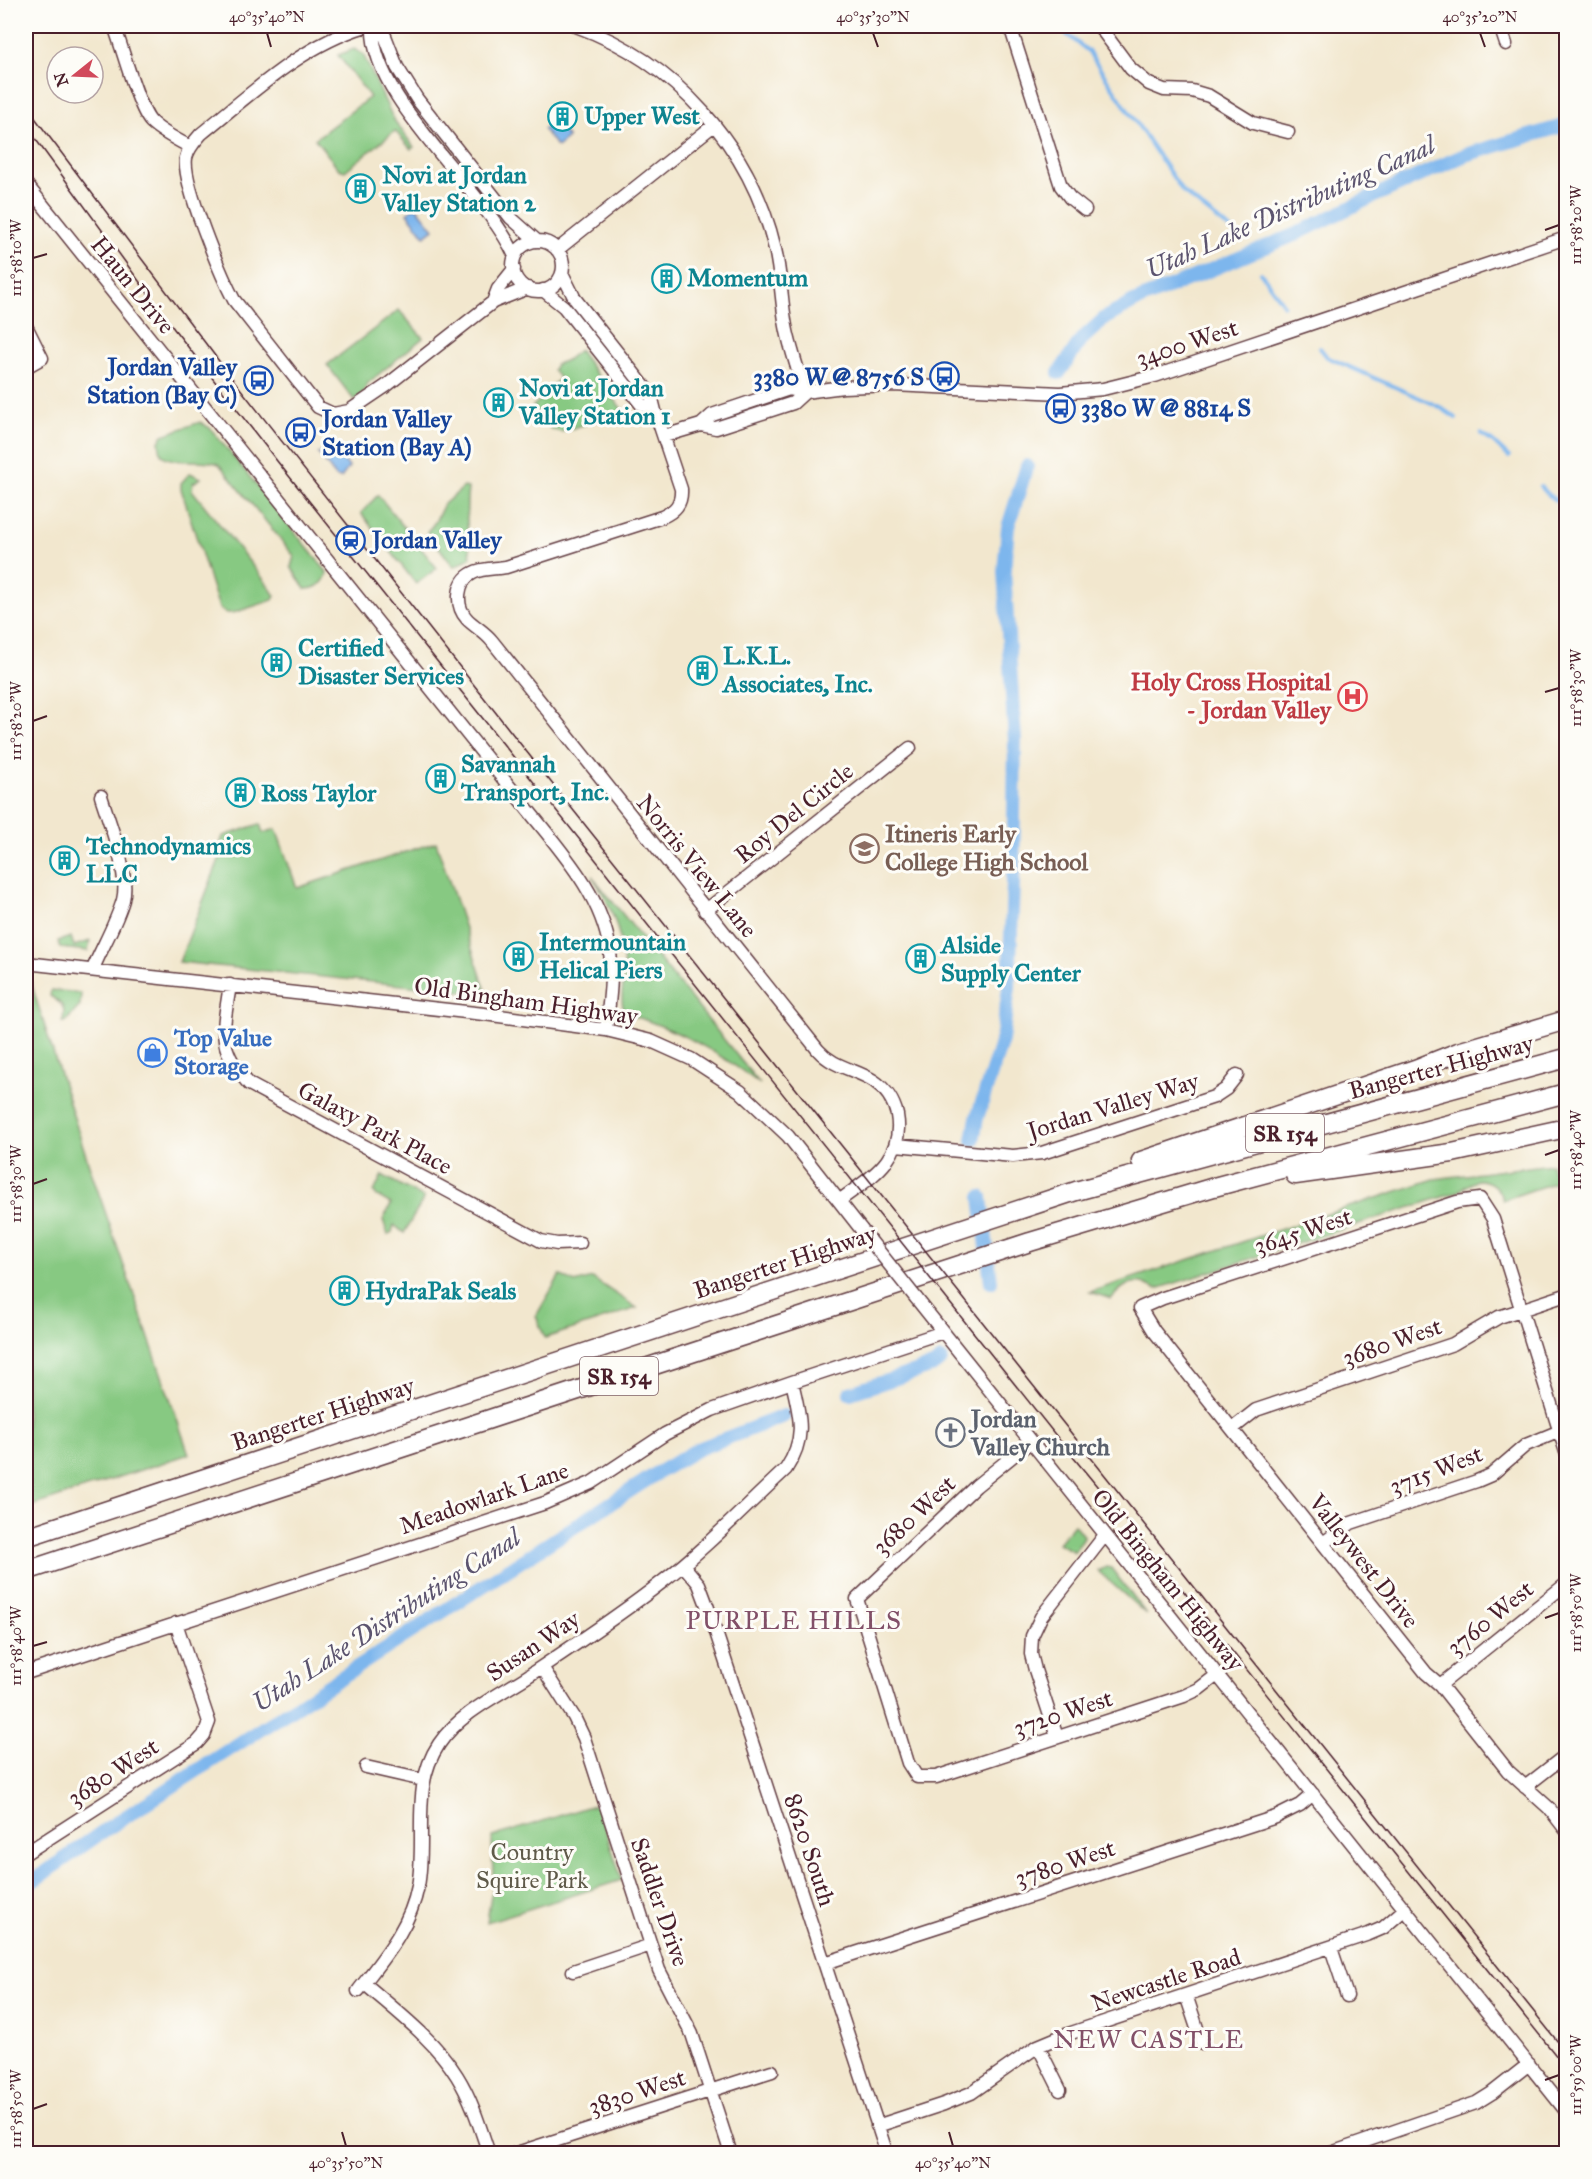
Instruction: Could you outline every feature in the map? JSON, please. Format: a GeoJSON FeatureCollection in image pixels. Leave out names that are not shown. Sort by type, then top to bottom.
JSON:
{"type":"FeatureCollection","features":[{"type":"Feature","properties":{"kind":"highway"},"geometry":{"type":"LineString","coordinates":[[1107,1183],[1133,1164],[1415,1069],[1458,1052],[1566,1020]]}},
{"type":"Feature","properties":{"kind":"highway","name":"Bangerter Highway"},"geometry":{"type":"LineString","coordinates":[[26,1537],[1076,1191],[1566,1058]]}},
{"type":"Feature","properties":{"kind":"highway","name":"SR 154"},"geometry":{"type":"LineString","coordinates":[[26,1571],[1030,1242],[1214,1187],[1566,1093]]}},
{"type":"Feature","properties":{"kind":"highway"},"geometry":{"type":"LineString","coordinates":[[1214,1187],[1452,1153],[1566,1128]]}},
{"type":"Feature","properties":{"kind":"street"},"geometry":{"type":"LineString","coordinates":[[114,26],[140,102],[149,120],[190,147]]}},
{"type":"Feature","properties":{"kind":"street"},"geometry":{"type":"LineString","coordinates":[[366,26],[325,42],[299,57],[201,134],[190,147],[186,158],[188,179],[229,290],[240,308],[322,410],[339,414],[356,407],[386,386],[493,302],[528,288],[543,290],[564,307],[641,404],[655,411]]}},
{"type":"Feature","properties":{"kind":"street"},"geometry":{"type":"LineString","coordinates":[[374,26],[385,36],[397,67],[417,99],[511,218],[537,241]]}},
{"type":"Feature","properties":{"kind":"street"},"geometry":{"type":"LineString","coordinates":[[374,26],[372,40],[394,91],[500,228],[515,256]]}},
{"type":"Feature","properties":{"kind":"street"},"geometry":{"type":"LineString","coordinates":[[576,26],[615,43],[652,65],[692,99],[733,150],[748,177],[768,224],[775,250],[785,324],[805,392]]}},
{"type":"Feature","properties":{"kind":"street"},"geometry":{"type":"LineString","coordinates":[[1010,26],[1061,186],[1070,198],[1085,210]]}},
{"type":"Feature","properties":{"kind":"street"},"geometry":{"type":"LineString","coordinates":[[1500,26],[1506,44]]}},
{"type":"Feature","properties":{"kind":"street"},"geometry":{"type":"LineString","coordinates":[[1106,28],[1131,69],[1149,84],[1164,90],[1192,91],[1209,96],[1253,123],[1288,132]]}},
{"type":"Feature","properties":{"kind":"street"},"geometry":{"type":"LineString","coordinates":[[557,250],[714,125]]}},
{"type":"Feature","properties":{"kind":"street","name":"Haun Drive"},"geometry":{"type":"LineString","coordinates":[[26,184],[521,801],[589,892],[603,921],[609,950],[611,976],[606,1030]]}},
{"type":"Feature","properties":{"kind":"street","name":"3400 West"},"geometry":{"type":"LineString","coordinates":[[664,436],[701,425],[716,428],[793,403],[805,392],[843,387],[893,386],[1060,393],[1118,386],[1155,376],[1566,238]]}},
{"type":"Feature","properties":{"kind":"street"},"geometry":{"type":"LineString","coordinates":[[528,288],[516,277],[515,256],[520,248],[528,243],[537,241],[548,243],[557,250],[562,261],[562,273],[575,298],[651,395],[664,436]]}},
{"type":"Feature","properties":{"kind":"street"},"geometry":{"type":"LineString","coordinates":[[493,302],[498,289],[514,269]]}},
{"type":"Feature","properties":{"kind":"street"},"geometry":{"type":"LineString","coordinates":[[543,290],[555,284],[562,273]]}},
{"type":"Feature","properties":{"kind":"street"},"geometry":{"type":"LineString","coordinates":[[26,326],[42,358],[26,367]]}},
{"type":"Feature","properties":{"kind":"street","name":"Norris View Lane"},"geometry":{"type":"LineString","coordinates":[[664,436],[681,489],[679,505],[662,517],[506,567],[476,572],[467,577],[462,585],[459,603],[466,618],[492,641],[822,1055],[833,1063],[873,1080],[886,1092],[896,1113],[898,1132],[896,1144]]}},
{"type":"Feature","properties":{"kind":"street","name":"Roy Del Circle"},"geometry":{"type":"LineString","coordinates":[[705,911],[910,748]]}},
{"type":"Feature","properties":{"kind":"street"},"geometry":{"type":"LineString","coordinates":[[93,969],[123,899],[124,880],[101,796]]}},
{"type":"Feature","properties":{"kind":"street","name":"Old Bingham Highway"},"geometry":{"type":"LineString","coordinates":[[26,963],[606,1030],[651,1041],[691,1059],[740,1091],[788,1136],[1566,2111]]}},
{"type":"Feature","properties":{"kind":"street","name":"Galaxy Park Place"},"geometry":{"type":"LineString","coordinates":[[230,985],[223,1032],[226,1050],[236,1068],[249,1084],[541,1241],[557,1244],[580,1243]]}},
{"type":"Feature","properties":{"kind":"street","name":"Jordan Valley Way"},"geometry":{"type":"LineString","coordinates":[[896,1144],[1012,1156],[1042,1153],[1214,1097],[1226,1089],[1236,1076]]}},
{"type":"Feature","properties":{"kind":"street"},"geometry":{"type":"LineString","coordinates":[[839,1201],[883,1166],[896,1144]]}},
{"type":"Feature","properties":{"kind":"street","name":"3645 West"},"geometry":{"type":"LineString","coordinates":[[1140,1308],[1163,1298],[1457,1202],[1480,1198],[1493,1219],[1521,1310]]}},
{"type":"Feature","properties":{"kind":"street","name":"3680 West"},"geometry":{"type":"LineString","coordinates":[[1232,1429],[1256,1410],[1453,1344],[1466,1338],[1488,1322],[1566,1295]]}},
{"type":"Feature","properties":{"kind":"street","name":"Valleywest Drive"},"geometry":{"type":"LineString","coordinates":[[1140,1308],[1154,1331],[1426,1673],[1440,1685],[1508,1771],[1549,1808],[1566,1830]]}},
{"type":"Feature","properties":{"kind":"street"},"geometry":{"type":"LineString","coordinates":[[1521,1310],[1566,1452]]}},
{"type":"Feature","properties":{"kind":"street","name":"Meadowlark Lane"},"geometry":{"type":"LineString","coordinates":[[26,1673],[561,1497],[607,1474],[682,1424],[712,1410],[943,1332]]}},
{"type":"Feature","properties":{"kind":"street","name":"Susan Way"},"geometry":{"type":"LineString","coordinates":[[489,2154],[477,2116],[456,2075],[430,2042],[361,1987],[400,1934],[415,1902],[421,1869],[423,1779],[432,1756],[451,1728],[662,1583],[786,1469],[793,1459],[799,1442],[801,1418],[792,1382]]}},
{"type":"Feature","properties":{"kind":"street","name":"3715 West"},"geometry":{"type":"LineString","coordinates":[[1323,1543],[1351,1523],[1491,1475],[1527,1445],[1560,1431]]}},
{"type":"Feature","properties":{"kind":"street","name":"3680 West"},"geometry":{"type":"LineString","coordinates":[[917,1777],[909,1763],[857,1599],[976,1486],[1030,1442]]}},
{"type":"Feature","properties":{"kind":"street"},"geometry":{"type":"LineString","coordinates":[[1057,1737],[1031,1654],[1032,1636],[1041,1617],[1105,1535]]}},
{"type":"Feature","properties":{"kind":"street","name":"8620 South"},"geometry":{"type":"LineString","coordinates":[[683,1565],[699,1584],[703,1594],[887,2154]]}},
{"type":"Feature","properties":{"kind":"street","name":"3760 West"},"geometry":{"type":"LineString","coordinates":[[1440,1685],[1566,1584]]}},
{"type":"Feature","properties":{"kind":"street","name":"3680 West"},"geometry":{"type":"LineString","coordinates":[[26,1853],[196,1743],[208,1728],[207,1715],[176,1623]]}},
{"type":"Feature","properties":{"kind":"street","name":"Saddler Drive"},"geometry":{"type":"LineString","coordinates":[[542,1667],[574,1717],[584,1738],[663,1980],[692,2034],[731,2154]]}},
{"type":"Feature","properties":{"kind":"street","name":"3720 West"},"geometry":{"type":"LineString","coordinates":[[917,1777],[936,1777],[1184,1696],[1199,1689],[1217,1675]]}},
{"type":"Feature","properties":{"kind":"street"},"geometry":{"type":"LineString","coordinates":[[1525,1787],[1566,1755]]}},
{"type":"Feature","properties":{"kind":"street"},"geometry":{"type":"LineString","coordinates":[[366,1767],[423,1779]]}},
{"type":"Feature","properties":{"kind":"street","name":"3780 West"},"geometry":{"type":"LineString","coordinates":[[825,1963],[1276,1817],[1300,1805],[1313,1794]]}},
{"type":"Feature","properties":{"kind":"street","name":"Newcastle Road"},"geometry":{"type":"LineString","coordinates":[[877,2126],[970,2093],[1038,2046],[1062,2036],[1331,1948],[1383,1928],[1405,1909]]}},
{"type":"Feature","properties":{"kind":"street"},"geometry":{"type":"LineString","coordinates":[[573,1971],[651,1945]]}},
{"type":"Feature","properties":{"kind":"street"},"geometry":{"type":"LineString","coordinates":[[1331,1948],[1347,1996]]}},
{"type":"Feature","properties":{"kind":"street"},"geometry":{"type":"LineString","coordinates":[[1186,1995],[1202,2043]]}},
{"type":"Feature","properties":{"kind":"street"},"geometry":{"type":"LineString","coordinates":[[1038,2046],[1060,2090]]}},
{"type":"Feature","properties":{"kind":"street"},"geometry":{"type":"LineString","coordinates":[[1328,2154],[1476,2103],[1529,2064]]}},
{"type":"Feature","properties":{"kind":"street","name":"3830 West"},"geometry":{"type":"LineString","coordinates":[[514,2154],[772,2071]]}},
{"type":"Feature","properties":{"kind":"green space"},"geometry":{"type":"Polygon","coordinates":[[[354,49],[363,54],[394,120],[414,147],[411,149],[395,131],[345,171],[339,169],[315,139],[370,97],[338,55],[354,49]]]}},
{"type":"Feature","properties":{"kind":"green space"},"geometry":{"type":"Polygon","coordinates":[[[399,310],[423,338],[368,383],[363,393],[354,400],[327,365],[399,310]]]}},
{"type":"Feature","properties":{"kind":"green space"},"geometry":{"type":"Polygon","coordinates":[[[579,350],[624,412],[561,432],[551,429],[533,406],[560,379],[553,370],[556,364],[565,361],[579,350]]]}},
{"type":"Feature","properties":{"kind":"green space"},"geometry":{"type":"Polygon","coordinates":[[[200,422],[210,428],[327,572],[320,585],[305,589],[291,567],[294,556],[219,464],[173,460],[161,454],[159,442],[163,435],[200,422]]]}},
{"type":"Feature","properties":{"kind":"green space"},"geometry":{"type":"Polygon","coordinates":[[[190,473],[201,478],[193,483],[192,490],[268,585],[275,596],[273,600],[233,613],[226,613],[219,608],[181,489],[181,483],[190,473]]]}},
{"type":"Feature","properties":{"kind":"green space"},"geometry":{"type":"Polygon","coordinates":[[[464,487],[468,488],[467,522],[471,557],[454,567],[427,532],[444,504],[464,487]]]}},
{"type":"Feature","properties":{"kind":"green space"},"geometry":{"type":"Polygon","coordinates":[[[378,495],[437,568],[416,584],[361,513],[378,495]]]}},
{"type":"Feature","properties":{"kind":"green space"},"geometry":{"type":"Polygon","coordinates":[[[260,824],[263,833],[276,829],[297,888],[436,842],[487,994],[179,962],[224,847],[220,845],[223,836],[260,824]]]}},
{"type":"Feature","properties":{"kind":"green space"},"geometry":{"type":"Polygon","coordinates":[[[592,876],[760,1084],[696,1042],[662,1026],[625,1013],[622,998],[624,971],[619,933],[611,910],[592,876]]]}},
{"type":"Feature","properties":{"kind":"green space"},"geometry":{"type":"Polygon","coordinates":[[[71,937],[74,946],[90,941],[88,951],[60,948],[58,941],[71,937]]]}},
{"type":"Feature","properties":{"kind":"green space"},"geometry":{"type":"Polygon","coordinates":[[[26,982],[31,983],[90,1168],[189,1454],[26,1508],[29,1182],[26,1179],[26,982]]]}},
{"type":"Feature","properties":{"kind":"green space"},"geometry":{"type":"Polygon","coordinates":[[[51,990],[81,993],[80,1006],[65,1022],[62,1022],[64,1009],[50,996],[51,990]]]}},
{"type":"Feature","properties":{"kind":"green space"},"geometry":{"type":"Polygon","coordinates":[[[1551,1164],[1556,1182],[1503,1200],[1493,1185],[1477,1180],[1455,1193],[1157,1289],[1137,1282],[1121,1289],[1111,1299],[1090,1292],[1434,1179],[1551,1164]]]}},
{"type":"Feature","properties":{"kind":"green space"},"geometry":{"type":"Polygon","coordinates":[[[382,1175],[424,1198],[404,1233],[394,1225],[392,1232],[388,1235],[383,1220],[391,1204],[374,1192],[382,1175]]]}},
{"type":"Feature","properties":{"kind":"green space"},"geometry":{"type":"Polygon","coordinates":[[[560,1275],[575,1283],[592,1278],[637,1308],[545,1338],[536,1316],[560,1275]]]}},
{"type":"Feature","properties":{"kind":"green space"},"geometry":{"type":"Polygon","coordinates":[[[1074,1524],[1084,1537],[1074,1552],[1058,1543],[1074,1524]]]}},
{"type":"Feature","properties":{"kind":"green space"},"geometry":{"type":"Polygon","coordinates":[[[1106,1567],[1111,1568],[1147,1615],[1098,1571],[1106,1567]]]}},
{"type":"Feature","properties":{"kind":"green space","name":"Country Squire Park"},"geometry":{"type":"Polygon","coordinates":[[[597,1804],[622,1880],[487,1922],[493,1881],[492,1837],[597,1804]]]}},
{"type":"Feature","properties":{"kind":"water"},"geometry":{"type":"Polygon","coordinates":[[[551,123],[557,130],[560,128],[568,138],[557,147],[543,129],[546,127],[548,129],[551,123]]]}},
{"type":"Feature","properties":{"kind":"water"},"geometry":{"type":"Polygon","coordinates":[[[416,206],[434,229],[425,236],[407,213],[416,206]]]}},
{"type":"Feature","properties":{"kind":"water"},"geometry":{"type":"Polygon","coordinates":[[[335,449],[349,467],[341,478],[336,477],[318,453],[335,449]]]}},
{"type":"Feature","properties":{"kind":"waterway"},"geometry":{"type":"LineString","coordinates":[[1056,26],[1088,51],[1183,192],[1240,237]]}},
{"type":"Feature","properties":{"kind":"waterway","name":"Utah Lake Distributing Canal"},"geometry":{"type":"LineString","coordinates":[[1059,373],[1081,340],[1105,318],[1134,302],[1294,235],[1465,155],[1566,125]]}},
{"type":"Feature","properties":{"kind":"waterway"},"geometry":{"type":"LineString","coordinates":[[1261,273],[1284,305]]}},
{"type":"Feature","properties":{"kind":"waterway"},"geometry":{"type":"LineString","coordinates":[[1320,348],[1327,357],[1438,406],[1456,418]]}},
{"type":"Feature","properties":{"kind":"waterway"},"geometry":{"type":"LineString","coordinates":[[1481,434],[1509,457]]}},
{"type":"Feature","properties":{"kind":"waterway","name":"Utah Lake Distributing Canal"},"geometry":{"type":"LineString","coordinates":[[973,1140],[977,1118],[1002,1040],[1009,987],[1015,741],[1004,571],[1008,527],[1027,466]]}},
{"type":"Feature","properties":{"kind":"waterway"},"geometry":{"type":"LineString","coordinates":[[1540,486],[1566,507]]}},
{"type":"Feature","properties":{"kind":"waterway","name":"Utah Lake Distributing Canal"},"geometry":{"type":"LineString","coordinates":[[981,1197],[991,1282]]}},
{"type":"Feature","properties":{"kind":"waterway","name":"Utah Lake Distributing Canal"},"geometry":{"type":"LineString","coordinates":[[850,1393],[933,1366],[941,1360]]}},
{"type":"Feature","properties":{"kind":"waterway","name":"Utah Lake Distributing Canal"},"geometry":{"type":"LineString","coordinates":[[26,1886],[105,1830],[659,1472],[698,1449],[784,1416]]}},
{"type":"Feature","properties":{"kind":"tram line"},"geometry":{"type":"LineString","coordinates":[[26,106],[228,373],[526,751],[1566,2052]]}},
{"type":"Feature","properties":{"kind":"tram line"},"geometry":{"type":"LineString","coordinates":[[26,126],[174,329],[277,461],[1073,1457],[1195,1605],[1566,2068]]}},
{"type":"Feature","properties":{"kind":"place","name":"Upper West"},"geometry":{"type":"Point","coordinates":[563,116]}},
{"type":"Feature","properties":{"kind":"place","name":"Novi at Jordan Valley Station 2"},"geometry":{"type":"Point","coordinates":[361,189]}},
{"type":"Feature","properties":{"kind":"place","name":"Momentum"},"geometry":{"type":"Point","coordinates":[666,278]}},
{"type":"Feature","properties":{"kind":"place","name":"3380 W @ 8756 S"},"geometry":{"type":"Point","coordinates":[945,377]}},
{"type":"Feature","properties":{"kind":"place","name":"Jordan Valley Station (Bay C)"},"geometry":{"type":"Point","coordinates":[258,381]}},
{"type":"Feature","properties":{"kind":"place","name":"Novi at Jordan Valley Station 1"},"geometry":{"type":"Point","coordinates":[498,402]}},
{"type":"Feature","properties":{"kind":"place","name":"3380 W @ 8814 S"},"geometry":{"type":"Point","coordinates":[1060,408]}},
{"type":"Feature","properties":{"kind":"place","name":"Jordan Valley Station (Bay A)"},"geometry":{"type":"Point","coordinates":[301,433]}},
{"type":"Feature","properties":{"kind":"place","name":"Jordan Valley"},"geometry":{"type":"Point","coordinates":[351,540]}},
{"type":"Feature","properties":{"kind":"place","name":"Certified Disaster Services"},"geometry":{"type":"Point","coordinates":[277,662]}},
{"type":"Feature","properties":{"kind":"place","name":"L.K.L. Associates, Inc."},"geometry":{"type":"Point","coordinates":[702,670]}},
{"type":"Feature","properties":{"kind":"place","name":"Holy Cross Hospital - Jordan Valley"},"geometry":{"type":"Point","coordinates":[1352,696]}},
{"type":"Feature","properties":{"kind":"place","name":"Savannah Transport, Inc."},"geometry":{"type":"Point","coordinates":[440,778]}},
{"type":"Feature","properties":{"kind":"place","name":"Ross Taylor"},"geometry":{"type":"Point","coordinates":[240,793]}},
{"type":"Feature","properties":{"kind":"place","name":"Itineris Early College High School"},"geometry":{"type":"Point","coordinates":[864,848]}},
{"type":"Feature","properties":{"kind":"place","name":"Technodynamics LLC"},"geometry":{"type":"Point","coordinates":[65,860]}},
{"type":"Feature","properties":{"kind":"place","name":"Intermountain Helical Piers"},"geometry":{"type":"Point","coordinates":[518,956]}},
{"type":"Feature","properties":{"kind":"place","name":"Alside Supply Center"},"geometry":{"type":"Point","coordinates":[920,959]}},
{"type":"Feature","properties":{"kind":"place","name":"Top Value Storage"},"geometry":{"type":"Point","coordinates":[153,1052]}},
{"type":"Feature","properties":{"kind":"place","name":"HydraPak Seals"},"geometry":{"type":"Point","coordinates":[344,1291]}},
{"type":"Feature","properties":{"kind":"place","name":"Jordan Valley Church"},"geometry":{"type":"Point","coordinates":[950,1433]}},
{"type":"Feature","properties":{"kind":"district","name":"PURPLE HILLS"},"geometry":{"type":"Point","coordinates":[794,1620]}},
{"type":"Feature","properties":{"kind":"district","name":"NEW CASTLE"},"geometry":{"type":"Point","coordinates":[1149,2039]}}]}
